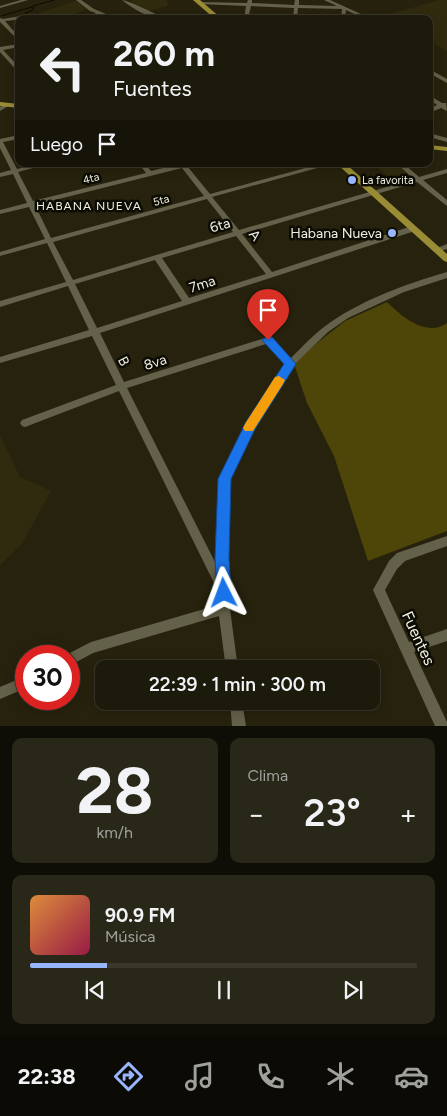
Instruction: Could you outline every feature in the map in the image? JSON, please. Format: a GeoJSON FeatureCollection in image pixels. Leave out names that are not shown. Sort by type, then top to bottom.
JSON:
{"type":"FeatureCollection","features":[{"type":"Feature","properties":{"kind":"main road"},"geometry":{"type":"LineString","coordinates":[[197,1],[214,15]]}},
{"type":"Feature","properties":{"kind":"main road"},"geometry":{"type":"LineString","coordinates":[[2,106],[15,104]]}},
{"type":"Feature","properties":{"kind":"main road"},"geometry":{"type":"LineString","coordinates":[[433,147],[447,149]]}},
{"type":"Feature","properties":{"kind":"main road"},"geometry":{"type":"LineString","coordinates":[[344,167],[447,260]]}},
{"type":"Feature","properties":{"kind":"street"},"geometry":{"type":"LineString","coordinates":[[0,7],[26,0]]}},
{"type":"Feature","properties":{"kind":"street"},"geometry":{"type":"LineString","coordinates":[[78,0],[87,2],[105,15]]}},
{"type":"Feature","properties":{"kind":"street"},"geometry":{"type":"LineString","coordinates":[[124,0],[153,15]]}},
{"type":"Feature","properties":{"kind":"street"},"geometry":{"type":"LineString","coordinates":[[295,15],[297,0]]}},
{"type":"Feature","properties":{"kind":"street"},"geometry":{"type":"LineString","coordinates":[[326,0],[361,15]]}},
{"type":"Feature","properties":{"kind":"street"},"geometry":{"type":"LineString","coordinates":[[197,1],[344,8]]}},
{"type":"Feature","properties":{"kind":"street"},"geometry":{"type":"LineString","coordinates":[[247,15],[249,2]]}},
{"type":"Feature","properties":{"kind":"street"},"geometry":{"type":"LineString","coordinates":[[343,15],[344,8]]}},
{"type":"Feature","properties":{"kind":"street"},"geometry":{"type":"LineString","coordinates":[[96,15],[100,13]]}},
{"type":"Feature","properties":{"kind":"street"},"geometry":{"type":"LineString","coordinates":[[1,20],[15,19]]}},
{"type":"Feature","properties":{"kind":"street"},"geometry":{"type":"LineString","coordinates":[[1,20],[15,36]]}},
{"type":"Feature","properties":{"kind":"street"},"geometry":{"type":"LineString","coordinates":[[15,46],[0,49],[15,66]]}},
{"type":"Feature","properties":{"kind":"street"},"geometry":{"type":"LineString","coordinates":[[433,72],[447,81]]}},
{"type":"Feature","properties":{"kind":"street"},"geometry":{"type":"LineString","coordinates":[[433,76],[437,74]]}},
{"type":"Feature","properties":{"kind":"street"},"geometry":{"type":"LineString","coordinates":[[433,99],[445,106]]}},
{"type":"Feature","properties":{"kind":"street"},"geometry":{"type":"LineString","coordinates":[[433,110],[445,106]]}},
{"type":"Feature","properties":{"kind":"street"},"geometry":{"type":"LineString","coordinates":[[433,136],[447,140]]}},
{"type":"Feature","properties":{"kind":"street"},"geometry":{"type":"LineString","coordinates":[[0,141],[15,138]]}},
{"type":"Feature","properties":{"kind":"street","name":"B"},"geometry":{"type":"LineString","coordinates":[[0,141],[224,593]]}},
{"type":"Feature","properties":{"kind":"street"},"geometry":{"type":"LineString","coordinates":[[0,174],[33,167]]}},
{"type":"Feature","properties":{"kind":"street"},"geometry":{"type":"LineString","coordinates":[[144,167],[149,173]]}},
{"type":"Feature","properties":{"kind":"street","name":"4ta"},"geometry":{"type":"LineString","coordinates":[[0,212],[172,167]]}},
{"type":"Feature","properties":{"kind":"street","name":"A"},"geometry":{"type":"LineString","coordinates":[[186,167],[271,274]]}},
{"type":"Feature","properties":{"kind":"street","name":"5ta"},"geometry":{"type":"LineString","coordinates":[[0,254],[315,167]]}},
{"type":"Feature","properties":{"kind":"street"},"geometry":{"type":"LineString","coordinates":[[403,167],[447,204]]}},
{"type":"Feature","properties":{"kind":"street","name":"6ta"},"geometry":{"type":"LineString","coordinates":[[0,304],[447,172]]}},
{"type":"Feature","properties":{"kind":"street","name":"7ma"},"geometry":{"type":"LineString","coordinates":[[0,360],[94,332],[412,229]]}},
{"type":"Feature","properties":{"kind":"street"},"geometry":{"type":"LineString","coordinates":[[436,250],[447,246]]}},
{"type":"Feature","properties":{"kind":"street"},"geometry":{"type":"LineString","coordinates":[[157,257],[187,302]]}},
{"type":"Feature","properties":{"kind":"street"},"geometry":{"type":"LineString","coordinates":[[231,660],[224,609],[222,558],[224,479],[250,426],[290,364],[325,330],[345,316],[401,290],[447,275]]}},
{"type":"Feature","properties":{"kind":"street","name":"8va"},"geometry":{"type":"LineString","coordinates":[[25,423],[122,387],[268,340],[290,364]]}},
{"type":"Feature","properties":{"kind":"street","name":"Fuentes"},"geometry":{"type":"LineString","coordinates":[[442,726],[379,590],[393,565],[401,557],[447,541]]}},
{"type":"Feature","properties":{"kind":"street"},"geometry":{"type":"LineString","coordinates":[[80,654],[91,648],[224,609]]}},
{"type":"Feature","properties":{"kind":"street"},"geometry":{"type":"LineString","coordinates":[[406,649],[447,635]]}},
{"type":"Feature","properties":{"kind":"street"},"geometry":{"type":"LineString","coordinates":[[0,693],[15,687]]}},
{"type":"Feature","properties":{"kind":"street"},"geometry":{"type":"LineString","coordinates":[[237,710],[239,726]]}},
{"type":"Feature","properties":{"kind":"shaded area"},"geometry":{"type":"Polygon","coordinates":[[[129,0],[165,0],[168,2],[167,6],[149,11],[129,0]]]}},
{"type":"Feature","properties":{"kind":"shaded area"},"geometry":{"type":"Polygon","coordinates":[[[439,0],[447,0],[447,51],[433,43],[433,15],[387,15],[439,0]]]}},
{"type":"Feature","properties":{"kind":"shaded area"},"geometry":{"type":"Polygon","coordinates":[[[75,1],[89,8],[73,15],[37,14],[75,1]]]}},
{"type":"Feature","properties":{"kind":"shaded area"},"geometry":{"type":"Polygon","coordinates":[[[377,167],[400,167],[412,176],[395,182],[377,167]]]}},
{"type":"Feature","properties":{"kind":"shaded area"},"geometry":{"type":"Polygon","coordinates":[[[387,302],[407,319],[423,327],[439,327],[447,323],[447,531],[368,561],[334,456],[307,403],[294,364],[345,321],[387,302]]]}},
{"type":"Feature","properties":{"kind":"shaded area"},"geometry":{"type":"Polygon","coordinates":[[[0,435],[20,477],[51,491],[22,544],[0,565],[0,435]]]}},
{"type":"Feature","properties":{"kind":"waterway"},"geometry":{"type":"LineString","coordinates":[[28,15],[25,13],[33,10],[33,6],[54,0]]}},
{"type":"Feature","properties":{"kind":"waterway"},"geometry":{"type":"LineString","coordinates":[[1,16],[32,7]]}},
{"type":"Feature","properties":{"kind":"slow traffic"},"geometry":{"type":"LineString","coordinates":[[249,428],[279,380]]}},
{"type":"Feature","properties":{"kind":"place","name":"La favorita"},"geometry":{"type":"Point","coordinates":[352,180]}},
{"type":"Feature","properties":{"kind":"place","name":"Habana Nueva"},"geometry":{"type":"Point","coordinates":[392,233]}},
{"type":"Feature","properties":{"kind":"district","name":"HABANA NUEVA"},"geometry":{"type":"Point","coordinates":[89,206]}},
{"type":"Feature","properties":{"kind":"route"},"geometry":{"type":"LineString","coordinates":[[224,593],[222,558],[224,479],[250,426],[290,364],[268,340]]}}]}
